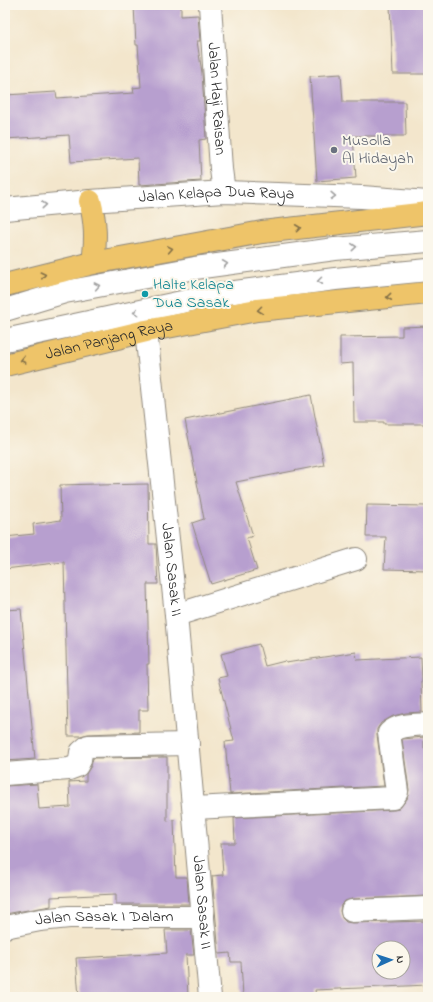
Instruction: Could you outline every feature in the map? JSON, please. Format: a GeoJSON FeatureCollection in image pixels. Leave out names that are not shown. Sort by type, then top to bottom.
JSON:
{"type":"FeatureCollection","features":[{"type":"Feature","properties":{"kind":"main road"},"geometry":{"type":"LineString","coordinates":[[90,201],[96,236],[93,263]]}},
{"type":"Feature","properties":{"kind":"main road"},"geometry":{"type":"LineString","coordinates":[[5,285],[93,263],[262,232],[428,213]]}},
{"type":"Feature","properties":{"kind":"main road","name":"Jalan Panjang Raya"},"geometry":{"type":"LineString","coordinates":[[5,365],[146,331],[257,310],[428,293]]}},
{"type":"Feature","properties":{"kind":"street","name":"Jalan Haji Raisan"},"geometry":{"type":"LineString","coordinates":[[210,5],[220,169],[224,192]]}},
{"type":"Feature","properties":{"kind":"street","name":"Jalan Kelapa Dua Raya"},"geometry":{"type":"LineString","coordinates":[[5,209],[90,201],[224,192],[428,202]]}},
{"type":"Feature","properties":{"kind":"street"},"geometry":{"type":"LineString","coordinates":[[5,310],[66,292],[195,268],[335,249],[428,241]]}},
{"type":"Feature","properties":{"kind":"street"},"geometry":{"type":"LineString","coordinates":[[5,340],[219,294],[335,279],[428,270]]}},
{"type":"Feature","properties":{"kind":"street","name":"Jalan Sasak II"},"geometry":{"type":"LineString","coordinates":[[146,331],[176,615],[210,997]]}},
{"type":"Feature","properties":{"kind":"street"},"geometry":{"type":"LineString","coordinates":[[176,615],[356,559]]}},
{"type":"Feature","properties":{"kind":"street"},"geometry":{"type":"LineString","coordinates":[[194,808],[393,798],[397,792],[389,733],[392,729],[400,727],[428,724]]}},
{"type":"Feature","properties":{"kind":"street"},"geometry":{"type":"LineString","coordinates":[[5,774],[69,769],[77,766],[80,760],[81,752],[88,746],[188,744]]}},
{"type":"Feature","properties":{"kind":"street"},"geometry":{"type":"LineString","coordinates":[[352,911],[428,908]]}},
{"type":"Feature","properties":{"kind":"street","name":"Jalan Sasak I Dalam"},"geometry":{"type":"LineString","coordinates":[[5,927],[40,920],[69,917],[204,917]]}},
{"type":"Feature","properties":{"kind":"building"},"geometry":{"type":"Polygon","coordinates":[[[134,5],[181,5],[181,16],[198,15],[200,41],[197,41],[202,73],[206,139],[199,140],[201,181],[139,185],[138,158],[71,162],[69,135],[5,139],[5,95],[56,92],[57,98],[134,93],[133,88],[141,87],[138,45],[136,45],[134,5]]]}},
{"type":"Feature","properties":{"kind":"building"},"geometry":{"type":"Polygon","coordinates":[[[390,5],[428,5],[428,74],[393,74],[390,5]]]}},
{"type":"Feature","properties":{"kind":"building"},"geometry":{"type":"Polygon","coordinates":[[[341,74],[343,102],[405,102],[406,136],[353,136],[356,178],[317,181],[310,76],[341,74]]]}},
{"type":"Feature","properties":{"kind":"building"},"geometry":{"type":"Polygon","coordinates":[[[428,326],[428,424],[354,422],[353,363],[340,364],[340,337],[402,336],[402,327],[428,326]]]}},
{"type":"Feature","properties":{"kind":"building"},"geometry":{"type":"Polygon","coordinates":[[[311,395],[324,465],[236,482],[253,536],[247,538],[257,570],[211,584],[192,523],[204,519],[185,420],[311,395]]]}},
{"type":"Feature","properties":{"kind":"building"},"geometry":{"type":"Polygon","coordinates":[[[148,484],[149,544],[156,544],[158,584],[147,584],[149,664],[147,664],[148,710],[139,710],[139,732],[68,736],[64,562],[5,569],[5,537],[34,534],[33,524],[61,520],[60,485],[148,484]]]}},
{"type":"Feature","properties":{"kind":"building"},"geometry":{"type":"Polygon","coordinates":[[[367,505],[428,506],[428,570],[384,569],[386,537],[366,537],[367,505]]]}},
{"type":"Feature","properties":{"kind":"building"},"geometry":{"type":"Polygon","coordinates":[[[21,609],[35,759],[5,761],[5,610],[21,609]]]}},
{"type":"Feature","properties":{"kind":"building"},"geometry":{"type":"Polygon","coordinates":[[[259,644],[265,666],[285,661],[286,663],[356,652],[357,660],[421,657],[422,712],[393,716],[381,723],[377,729],[384,786],[230,794],[225,742],[234,741],[218,678],[227,676],[221,654],[259,644]]]}},
{"type":"Feature","properties":{"kind":"building"},"geometry":{"type":"Polygon","coordinates":[[[424,737],[424,749],[428,749],[428,896],[352,899],[345,901],[341,905],[340,911],[342,918],[346,922],[352,923],[428,921],[428,985],[315,990],[316,997],[243,997],[241,962],[231,962],[230,953],[219,954],[212,876],[223,875],[221,843],[235,843],[234,818],[394,810],[399,809],[407,799],[409,790],[402,739],[424,737]]]}},
{"type":"Feature","properties":{"kind":"building"},"geometry":{"type":"Polygon","coordinates":[[[167,757],[167,821],[174,820],[176,877],[187,877],[189,904],[116,904],[116,894],[51,897],[51,906],[5,914],[5,786],[37,784],[39,809],[70,807],[69,782],[86,781],[86,774],[91,766],[93,758],[167,757]]]}},
{"type":"Feature","properties":{"kind":"building"},"geometry":{"type":"Polygon","coordinates":[[[165,930],[191,930],[194,955],[186,955],[188,997],[79,997],[76,958],[167,953],[165,930]]]}},
{"type":"Feature","properties":{"kind":"place","name":"Musolla Al Hidayah"},"geometry":{"type":"Point","coordinates":[334,150]}},
{"type":"Feature","properties":{"kind":"place","name":"Halte Kelapa Dua Sasak"},"geometry":{"type":"Point","coordinates":[145,294]}}]}
